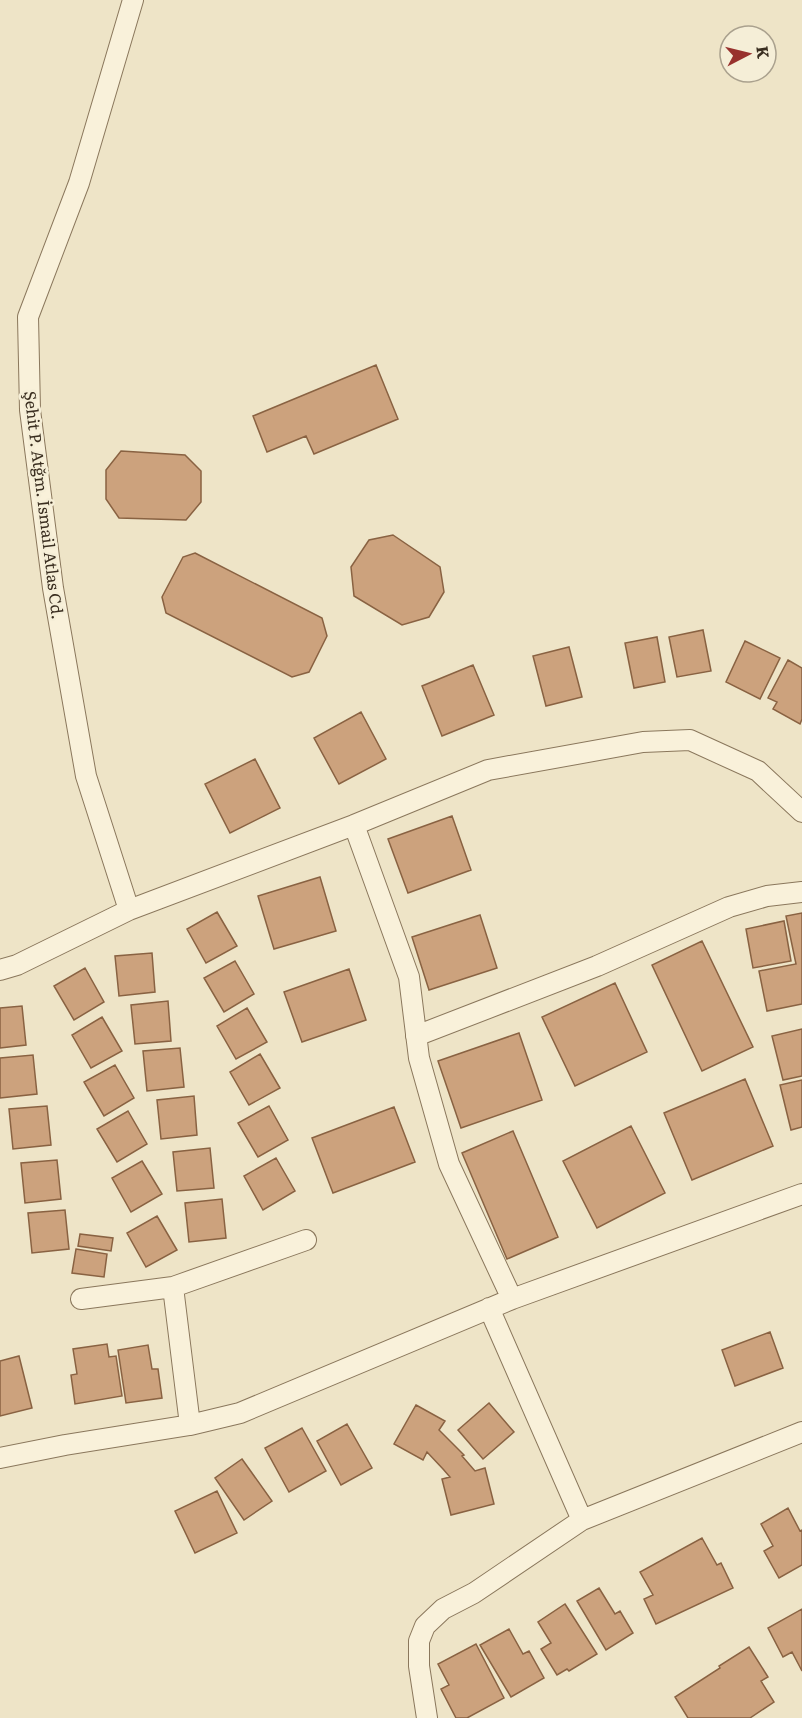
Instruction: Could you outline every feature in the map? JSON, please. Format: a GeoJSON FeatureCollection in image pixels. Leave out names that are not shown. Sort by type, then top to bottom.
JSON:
{"type":"FeatureCollection","features":[{"type":"Feature","properties":{"kind":"street","name":"Şehit P. Atğm. İsmail Atlas Cd."},"geometry":{"type":"LineString","coordinates":[[129,910],[86,776],[53,588],[30,410],[28,317],[79,183],[133,0]]}},
{"type":"Feature","properties":{"kind":"street"},"geometry":{"type":"LineString","coordinates":[[0,970],[17,965],[129,910],[354,825],[488,770],[644,742],[690,740],[758,771],[802,812]]}},
{"type":"Feature","properties":{"kind":"street"},"geometry":{"type":"LineString","coordinates":[[354,825],[409,977],[419,1058],[449,1164],[512,1299]]}},
{"type":"Feature","properties":{"kind":"street"},"geometry":{"type":"LineString","coordinates":[[416,1036],[597,966],[729,907],[767,896],[802,892]]}},
{"type":"Feature","properties":{"kind":"street"},"geometry":{"type":"LineString","coordinates":[[0,1458],[190,1425],[240,1413],[512,1299],[802,1194]]}},
{"type":"Feature","properties":{"kind":"street"},"geometry":{"type":"LineString","coordinates":[[81,1299],[173,1287],[306,1240]]}},
{"type":"Feature","properties":{"kind":"street"},"geometry":{"type":"LineString","coordinates":[[173,1287],[190,1425]]}},
{"type":"Feature","properties":{"kind":"street"},"geometry":{"type":"LineString","coordinates":[[489,1308],[582,1520]]}},
{"type":"Feature","properties":{"kind":"street"},"geometry":{"type":"LineString","coordinates":[[427,1718],[418,1666],[419,1641],[425,1626],[443,1609],[474,1593],[582,1520],[802,1432]]}},
{"type":"Feature","properties":{"kind":"building"},"geometry":{"type":"Polygon","coordinates":[[[376,365],[398,419],[314,454],[306,436],[267,452],[253,416],[376,365]]]}},
{"type":"Feature","properties":{"kind":"building"},"geometry":{"type":"Polygon","coordinates":[[[121,451],[185,455],[201,471],[201,502],[186,520],[119,518],[106,499],[106,470],[121,451]]]}},
{"type":"Feature","properties":{"kind":"building"},"geometry":{"type":"Polygon","coordinates":[[[393,535],[440,567],[444,592],[429,617],[402,625],[354,596],[351,567],[369,540],[393,535]]]}},
{"type":"Feature","properties":{"kind":"building"},"geometry":{"type":"Polygon","coordinates":[[[195,553],[322,618],[327,636],[309,672],[292,677],[166,613],[162,597],[183,557],[195,553]]]}},
{"type":"Feature","properties":{"kind":"building"},"geometry":{"type":"Polygon","coordinates":[[[703,630],[711,671],[677,677],[669,637],[703,630]]]}},
{"type":"Feature","properties":{"kind":"building"},"geometry":{"type":"Polygon","coordinates":[[[657,637],[665,682],[634,688],[625,643],[657,637]]]}},
{"type":"Feature","properties":{"kind":"building"},"geometry":{"type":"Polygon","coordinates":[[[745,641],[780,658],[760,699],[726,682],[745,641]]]}},
{"type":"Feature","properties":{"kind":"building"},"geometry":{"type":"Polygon","coordinates":[[[569,647],[582,697],[546,706],[533,656],[569,647]]]}},
{"type":"Feature","properties":{"kind":"building"},"geometry":{"type":"Polygon","coordinates":[[[788,660],[802,668],[802,719],[800,724],[773,709],[777,702],[768,698],[788,660]]]}},
{"type":"Feature","properties":{"kind":"building"},"geometry":{"type":"Polygon","coordinates":[[[473,665],[494,715],[442,736],[422,686],[473,665]]]}},
{"type":"Feature","properties":{"kind":"building"},"geometry":{"type":"Polygon","coordinates":[[[361,712],[386,759],[339,784],[314,738],[361,712]]]}},
{"type":"Feature","properties":{"kind":"building"},"geometry":{"type":"Polygon","coordinates":[[[255,759],[280,808],[230,833],[205,784],[255,759]]]}},
{"type":"Feature","properties":{"kind":"building"},"geometry":{"type":"Polygon","coordinates":[[[452,816],[471,870],[408,893],[388,839],[452,816]]]}},
{"type":"Feature","properties":{"kind":"building"},"geometry":{"type":"Polygon","coordinates":[[[320,877],[336,931],[274,949],[258,896],[320,877]]]}},
{"type":"Feature","properties":{"kind":"building"},"geometry":{"type":"Polygon","coordinates":[[[217,912],[237,946],[206,963],[187,929],[217,912]]]}},
{"type":"Feature","properties":{"kind":"building"},"geometry":{"type":"Polygon","coordinates":[[[802,913],[802,1004],[767,1011],[759,971],[796,964],[786,916],[802,913]]]}},
{"type":"Feature","properties":{"kind":"building"},"geometry":{"type":"Polygon","coordinates":[[[480,915],[497,968],[429,990],[412,937],[480,915]]]}},
{"type":"Feature","properties":{"kind":"building"},"geometry":{"type":"Polygon","coordinates":[[[784,921],[791,961],[753,968],[746,929],[784,921]]]}},
{"type":"Feature","properties":{"kind":"building"},"geometry":{"type":"Polygon","coordinates":[[[702,941],[753,1047],[702,1071],[652,965],[702,941]]]}},
{"type":"Feature","properties":{"kind":"building"},"geometry":{"type":"Polygon","coordinates":[[[152,953],[155,992],[119,996],[115,956],[152,953]]]}},
{"type":"Feature","properties":{"kind":"building"},"geometry":{"type":"Polygon","coordinates":[[[235,961],[254,994],[224,1012],[204,978],[235,961]]]}},
{"type":"Feature","properties":{"kind":"building"},"geometry":{"type":"Polygon","coordinates":[[[85,968],[104,1002],[74,1020],[54,986],[85,968]]]}},
{"type":"Feature","properties":{"kind":"building"},"geometry":{"type":"Polygon","coordinates":[[[349,969],[366,1020],[302,1042],[284,992],[349,969]]]}},
{"type":"Feature","properties":{"kind":"building"},"geometry":{"type":"Polygon","coordinates":[[[615,983],[647,1052],[575,1086],[542,1017],[615,983]]]}},
{"type":"Feature","properties":{"kind":"building"},"geometry":{"type":"Polygon","coordinates":[[[168,1001],[171,1041],[135,1044],[131,1005],[168,1001]]]}},
{"type":"Feature","properties":{"kind":"building"},"geometry":{"type":"Polygon","coordinates":[[[22,1006],[26,1045],[0,1048],[0,1008],[22,1006]]]}},
{"type":"Feature","properties":{"kind":"building"},"geometry":{"type":"Polygon","coordinates":[[[247,1008],[267,1042],[236,1059],[217,1026],[247,1008]]]}},
{"type":"Feature","properties":{"kind":"building"},"geometry":{"type":"Polygon","coordinates":[[[102,1017],[122,1051],[91,1068],[72,1035],[102,1017]]]}},
{"type":"Feature","properties":{"kind":"building"},"geometry":{"type":"Polygon","coordinates":[[[802,1029],[802,1076],[783,1080],[772,1036],[802,1029]]]}},
{"type":"Feature","properties":{"kind":"building"},"geometry":{"type":"Polygon","coordinates":[[[519,1033],[542,1100],[461,1128],[438,1061],[519,1033]]]}},
{"type":"Feature","properties":{"kind":"building"},"geometry":{"type":"Polygon","coordinates":[[[180,1048],[184,1087],[147,1091],[143,1051],[180,1048]]]}},
{"type":"Feature","properties":{"kind":"building"},"geometry":{"type":"Polygon","coordinates":[[[260,1054],[280,1088],[249,1105],[230,1072],[260,1054]]]}},
{"type":"Feature","properties":{"kind":"building"},"geometry":{"type":"Polygon","coordinates":[[[33,1055],[37,1094],[0,1098],[0,1058],[33,1055]]]}},
{"type":"Feature","properties":{"kind":"building"},"geometry":{"type":"Polygon","coordinates":[[[115,1065],[134,1098],[104,1116],[84,1082],[115,1065]]]}},
{"type":"Feature","properties":{"kind":"building"},"geometry":{"type":"Polygon","coordinates":[[[745,1079],[773,1146],[692,1180],[664,1113],[745,1079]]]}},
{"type":"Feature","properties":{"kind":"building"},"geometry":{"type":"Polygon","coordinates":[[[802,1080],[802,1127],[791,1130],[780,1085],[802,1080]]]}},
{"type":"Feature","properties":{"kind":"building"},"geometry":{"type":"Polygon","coordinates":[[[194,1096],[197,1135],[161,1139],[157,1100],[194,1096]]]}},
{"type":"Feature","properties":{"kind":"building"},"geometry":{"type":"Polygon","coordinates":[[[47,1106],[51,1145],[13,1149],[9,1109],[47,1106]]]}},
{"type":"Feature","properties":{"kind":"building"},"geometry":{"type":"Polygon","coordinates":[[[269,1106],[288,1140],[258,1157],[238,1123],[269,1106]]]}},
{"type":"Feature","properties":{"kind":"building"},"geometry":{"type":"Polygon","coordinates":[[[394,1107],[415,1162],[333,1193],[312,1138],[394,1107]]]}},
{"type":"Feature","properties":{"kind":"building"},"geometry":{"type":"Polygon","coordinates":[[[128,1111],[147,1144],[117,1162],[97,1129],[128,1111]]]}},
{"type":"Feature","properties":{"kind":"building"},"geometry":{"type":"Polygon","coordinates":[[[631,1126],[665,1193],[597,1228],[563,1161],[631,1126]]]}},
{"type":"Feature","properties":{"kind":"building"},"geometry":{"type":"Polygon","coordinates":[[[513,1131],[558,1237],[507,1259],[462,1153],[513,1131]]]}},
{"type":"Feature","properties":{"kind":"building"},"geometry":{"type":"Polygon","coordinates":[[[210,1148],[214,1188],[177,1191],[173,1152],[210,1148]]]}},
{"type":"Feature","properties":{"kind":"building"},"geometry":{"type":"Polygon","coordinates":[[[276,1158],[295,1191],[263,1210],[244,1176],[276,1158]]]}},
{"type":"Feature","properties":{"kind":"building"},"geometry":{"type":"Polygon","coordinates":[[[57,1160],[61,1199],[25,1203],[21,1163],[57,1160]]]}},
{"type":"Feature","properties":{"kind":"building"},"geometry":{"type":"Polygon","coordinates":[[[142,1161],[162,1194],[131,1212],[112,1178],[142,1161]]]}},
{"type":"Feature","properties":{"kind":"building"},"geometry":{"type":"Polygon","coordinates":[[[222,1199],[226,1238],[189,1242],[185,1203],[222,1199]]]}},
{"type":"Feature","properties":{"kind":"building"},"geometry":{"type":"Polygon","coordinates":[[[65,1210],[69,1249],[32,1253],[28,1213],[65,1210]]]}},
{"type":"Feature","properties":{"kind":"building"},"geometry":{"type":"Polygon","coordinates":[[[157,1216],[177,1250],[146,1267],[127,1233],[157,1216]]]}},
{"type":"Feature","properties":{"kind":"building"},"geometry":{"type":"Polygon","coordinates":[[[80,1234],[113,1238],[111,1251],[78,1246],[80,1234]]]}},
{"type":"Feature","properties":{"kind":"building"},"geometry":{"type":"Polygon","coordinates":[[[76,1249],[107,1254],[104,1277],[72,1273],[76,1249]]]}},
{"type":"Feature","properties":{"kind":"building"},"geometry":{"type":"Polygon","coordinates":[[[770,1332],[783,1368],[735,1386],[722,1350],[770,1332]]]}},
{"type":"Feature","properties":{"kind":"building"},"geometry":{"type":"Polygon","coordinates":[[[107,1344],[109,1357],[116,1356],[122,1396],[75,1404],[71,1375],[77,1374],[73,1349],[107,1344]]]}},
{"type":"Feature","properties":{"kind":"building"},"geometry":{"type":"Polygon","coordinates":[[[148,1345],[152,1369],[158,1369],[162,1398],[126,1403],[118,1350],[148,1345]]]}},
{"type":"Feature","properties":{"kind":"building"},"geometry":{"type":"Polygon","coordinates":[[[19,1356],[32,1408],[0,1416],[0,1361],[19,1356]]]}},
{"type":"Feature","properties":{"kind":"building"},"geometry":{"type":"Polygon","coordinates":[[[489,1403],[514,1432],[483,1459],[458,1430],[489,1403]]]}},
{"type":"Feature","properties":{"kind":"building"},"geometry":{"type":"Polygon","coordinates":[[[416,1405],[445,1421],[439,1430],[464,1455],[462,1456],[475,1471],[485,1468],[494,1504],[451,1515],[442,1479],[450,1477],[427,1452],[423,1460],[394,1444],[416,1405]]]}},
{"type":"Feature","properties":{"kind":"building"},"geometry":{"type":"Polygon","coordinates":[[[347,1424],[372,1468],[341,1485],[317,1441],[347,1424]]]}},
{"type":"Feature","properties":{"kind":"building"},"geometry":{"type":"Polygon","coordinates":[[[302,1428],[326,1471],[289,1492],[265,1448],[302,1428]]]}},
{"type":"Feature","properties":{"kind":"building"},"geometry":{"type":"Polygon","coordinates":[[[242,1459],[272,1501],[244,1520],[215,1478],[242,1459]]]}},
{"type":"Feature","properties":{"kind":"building"},"geometry":{"type":"Polygon","coordinates":[[[217,1491],[237,1533],[195,1553],[175,1511],[217,1491]]]}},
{"type":"Feature","properties":{"kind":"building"},"geometry":{"type":"Polygon","coordinates":[[[788,1508],[800,1531],[802,1530],[802,1565],[779,1578],[764,1551],[773,1546],[761,1524],[788,1508]]]}},
{"type":"Feature","properties":{"kind":"building"},"geometry":{"type":"Polygon","coordinates":[[[702,1538],[717,1565],[721,1563],[733,1588],[656,1624],[644,1599],[653,1595],[640,1572],[702,1538]]]}},
{"type":"Feature","properties":{"kind":"building"},"geometry":{"type":"Polygon","coordinates":[[[599,1588],[615,1614],[620,1611],[633,1633],[606,1650],[577,1601],[599,1588]]]}},
{"type":"Feature","properties":{"kind":"building"},"geometry":{"type":"Polygon","coordinates":[[[565,1604],[597,1654],[569,1671],[567,1669],[557,1675],[541,1649],[551,1643],[538,1622],[565,1604]]]}},
{"type":"Feature","properties":{"kind":"building"},"geometry":{"type":"Polygon","coordinates":[[[802,1609],[802,1671],[792,1652],[783,1657],[768,1628],[802,1609]]]}},
{"type":"Feature","properties":{"kind":"building"},"geometry":{"type":"Polygon","coordinates":[[[509,1629],[523,1654],[529,1651],[544,1678],[511,1697],[480,1645],[509,1629]]]}},
{"type":"Feature","properties":{"kind":"building"},"geometry":{"type":"Polygon","coordinates":[[[476,1644],[504,1698],[467,1718],[456,1718],[441,1689],[449,1685],[438,1664],[476,1644]]]}},
{"type":"Feature","properties":{"kind":"building"},"geometry":{"type":"Polygon","coordinates":[[[749,1647],[768,1677],[761,1681],[774,1702],[750,1718],[688,1718],[675,1697],[749,1647]]]}}]}
